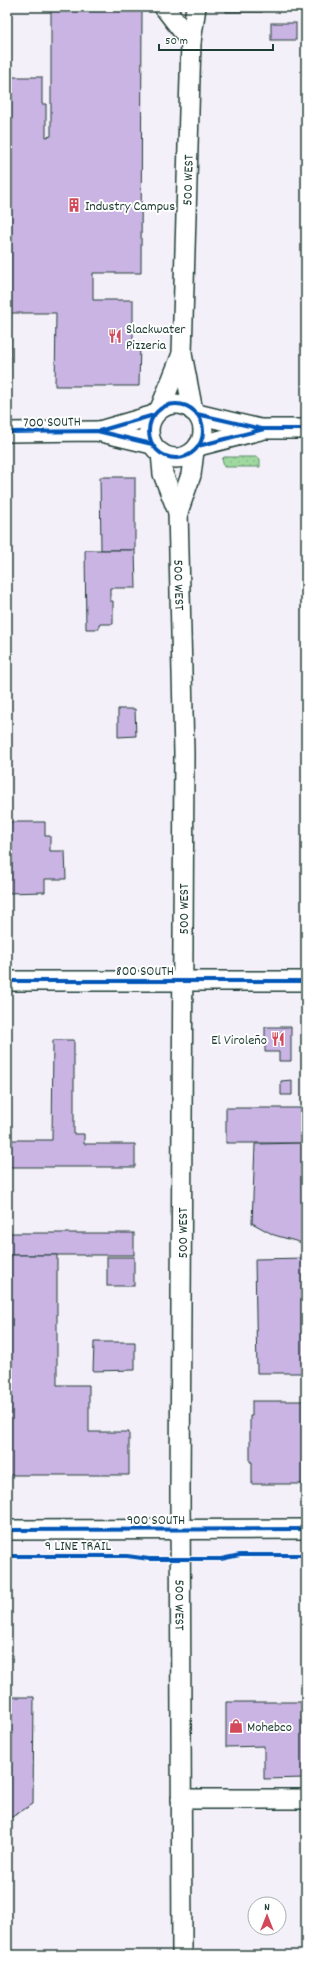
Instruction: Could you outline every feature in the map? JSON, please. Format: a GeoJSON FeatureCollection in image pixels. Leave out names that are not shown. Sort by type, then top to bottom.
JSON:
{"type":"FeatureCollection","features":[{"type":"Feature","properties":{"kind":"street"},"geometry":{"type":"LineString","coordinates":[[164,7],[191,42]]}},
{"type":"Feature","properties":{"kind":"street","name":"500 WEST"},"geometry":{"type":"LineString","coordinates":[[195,412],[182,354],[191,42],[196,7]]}},
{"type":"Feature","properties":{"kind":"street","name":"500 WEST"},"geometry":{"type":"LineString","coordinates":[[157,412],[182,354]]}},
{"type":"Feature","properties":{"kind":"street"},"geometry":{"type":"LineString","coordinates":[[264,429],[196,448],[186,456],[177,458],[169,457],[156,449],[149,431],[150,423],[157,412],[168,405],[176,404],[185,406],[195,412],[264,429],[306,429]]}},
{"type":"Feature","properties":{"kind":"street","name":"700 SOUTH"},"geometry":{"type":"LineString","coordinates":[[7,432],[97,431],[157,412]]}},
{"type":"Feature","properties":{"kind":"street"},"geometry":{"type":"LineString","coordinates":[[195,412],[202,426],[202,435],[196,448]]}},
{"type":"Feature","properties":{"kind":"street","name":"700 SOUTH"},"geometry":{"type":"LineString","coordinates":[[97,431],[156,449]]}},
{"type":"Feature","properties":{"kind":"street","name":"500 WEST"},"geometry":{"type":"LineString","coordinates":[[178,512],[191,475],[196,448]]}},
{"type":"Feature","properties":{"kind":"street","name":"500 WEST"},"geometry":{"type":"LineString","coordinates":[[156,449],[178,512],[184,753],[180,1530],[182,1955]]}},
{"type":"Feature","properties":{"kind":"street","name":"800 SOUTH"},"geometry":{"type":"LineString","coordinates":[[7,981],[306,981]]}},
{"type":"Feature","properties":{"kind":"street","name":"900 SOUTH"},"geometry":{"type":"LineString","coordinates":[[7,1530],[306,1530]]}},
{"type":"Feature","properties":{"kind":"street"},"geometry":{"type":"LineString","coordinates":[[181,1799],[306,1799]]}},
{"type":"Feature","properties":{"kind":"green space"},"geometry":{"type":"Polygon","coordinates":[[[224,457],[257,457],[260,459],[260,467],[224,467],[222,459],[224,457]]]}},
{"type":"Feature","properties":{"kind":"building","name":"Industry Campus"},"geometry":{"type":"Polygon","coordinates":[[[51,7],[142,7],[141,273],[93,273],[93,300],[133,300],[133,343],[140,343],[139,386],[55,386],[56,313],[11,313],[10,387],[7,387],[7,77],[42,77],[42,104],[46,104],[46,137],[51,136],[51,7]]]}},
{"type":"Feature","properties":{"kind":"building"},"geometry":{"type":"Polygon","coordinates":[[[226,7],[262,7],[262,12],[226,12],[226,7]]]}},
{"type":"Feature","properties":{"kind":"building"},"geometry":{"type":"Polygon","coordinates":[[[271,23],[296,23],[296,40],[271,40],[271,23]]]}},
{"type":"Feature","properties":{"kind":"building"},"geometry":{"type":"Polygon","coordinates":[[[100,477],[135,477],[135,550],[101,550],[100,477]]]}},
{"type":"Feature","properties":{"kind":"building"},"geometry":{"type":"Polygon","coordinates":[[[85,550],[135,550],[136,588],[110,588],[110,601],[113,601],[113,624],[99,624],[99,629],[86,629],[85,550]]]}},
{"type":"Feature","properties":{"kind":"building"},"geometry":{"type":"Polygon","coordinates":[[[118,709],[135,709],[136,736],[118,737],[118,709]]]}},
{"type":"Feature","properties":{"kind":"building"},"geometry":{"type":"Polygon","coordinates":[[[7,822],[45,822],[45,836],[50,836],[50,851],[65,851],[66,879],[45,879],[45,892],[7,893],[7,822]]]}},
{"type":"Feature","properties":{"kind":"building","name":"El Viroleño"},"geometry":{"type":"Polygon","coordinates":[[[265,1027],[291,1027],[291,1061],[279,1061],[279,1052],[265,1052],[265,1027]]]}},
{"type":"Feature","properties":{"kind":"building"},"geometry":{"type":"Polygon","coordinates":[[[53,1040],[74,1040],[74,1134],[84,1134],[84,1144],[135,1144],[135,1167],[7,1167],[7,1140],[52,1140],[53,1040]]]}},
{"type":"Feature","properties":{"kind":"building"},"geometry":{"type":"Polygon","coordinates":[[[292,1080],[292,1095],[281,1095],[281,1081],[292,1080]]]}},
{"type":"Feature","properties":{"kind":"building"},"geometry":{"type":"Polygon","coordinates":[[[226,1108],[306,1108],[306,1143],[226,1143],[226,1108]]]}},
{"type":"Feature","properties":{"kind":"building"},"geometry":{"type":"Polygon","coordinates":[[[306,1143],[306,1244],[274,1235],[252,1223],[255,1144],[306,1143]]]}},
{"type":"Feature","properties":{"kind":"building"},"geometry":{"type":"Polygon","coordinates":[[[7,1233],[134,1233],[134,1255],[7,1255],[7,1233]]]}},
{"type":"Feature","properties":{"kind":"building"},"geometry":{"type":"Polygon","coordinates":[[[7,1255],[57,1255],[57,1385],[89,1385],[89,1432],[129,1432],[129,1475],[7,1475],[7,1255]]]}},
{"type":"Feature","properties":{"kind":"building"},"geometry":{"type":"Polygon","coordinates":[[[107,1257],[134,1257],[134,1286],[107,1286],[107,1257]]]}},
{"type":"Feature","properties":{"kind":"building"},"geometry":{"type":"Polygon","coordinates":[[[306,1258],[306,1373],[257,1373],[255,1259],[306,1258]]]}},
{"type":"Feature","properties":{"kind":"building"},"geometry":{"type":"Polygon","coordinates":[[[94,1342],[135,1342],[135,1370],[93,1371],[94,1342]]]}},
{"type":"Feature","properties":{"kind":"building"},"geometry":{"type":"Polygon","coordinates":[[[252,1401],[306,1401],[306,1484],[252,1484],[252,1462],[250,1462],[250,1416],[252,1416],[252,1401]]]}},
{"type":"Feature","properties":{"kind":"building"},"geometry":{"type":"Polygon","coordinates":[[[7,1697],[34,1697],[33,1804],[7,1820],[7,1697]]]}},
{"type":"Feature","properties":{"kind":"building"},"geometry":{"type":"Polygon","coordinates":[[[226,1702],[306,1702],[306,1778],[264,1779],[264,1746],[226,1747],[226,1702]]]}},
{"type":"Feature","properties":{"kind":"cycle path"},"geometry":{"type":"LineString","coordinates":[[176,404],[186,406],[195,412],[201,421],[203,431],[201,441],[195,450],[186,456],[176,458],[166,456],[157,450],[151,441],[149,431],[151,421],[157,412],[166,406],[176,404]]}},
{"type":"Feature","properties":{"kind":"cycle path"},"geometry":{"type":"LineString","coordinates":[[197,414],[262,429]]}},
{"type":"Feature","properties":{"kind":"cycle path"},"geometry":{"type":"LineString","coordinates":[[99,431],[154,415]]}},
{"type":"Feature","properties":{"kind":"cycle path"},"geometry":{"type":"LineString","coordinates":[[198,446],[264,429],[306,429]]}},
{"type":"Feature","properties":{"kind":"cycle path"},"geometry":{"type":"LineString","coordinates":[[7,432],[97,431],[152,444]]}},
{"type":"Feature","properties":{"kind":"cycle path"},"geometry":{"type":"LineString","coordinates":[[7,981],[306,981]]}},
{"type":"Feature","properties":{"kind":"cycle path","name":"9 LINE TRAIL"},"geometry":{"type":"LineString","coordinates":[[7,1530],[306,1529]]}},
{"type":"Feature","properties":{"kind":"cycle path","name":"9 LINE TRAIL"},"geometry":{"type":"LineString","coordinates":[[7,1556],[127,1556],[149,1559],[221,1559],[240,1555],[306,1555]]}},
{"type":"Feature","properties":{"kind":"place","name":"Industry Campus"},"geometry":{"type":"Point","coordinates":[74,205]}},
{"type":"Feature","properties":{"kind":"place","name":"Slackwater Pizzeria"},"geometry":{"type":"Point","coordinates":[115,336]}},
{"type":"Feature","properties":{"kind":"place","name":"El Viroleño"},"geometry":{"type":"Point","coordinates":[278,1039]}},
{"type":"Feature","properties":{"kind":"place","name":"Mohebco"},"geometry":{"type":"Point","coordinates":[236,1726]}}]}
